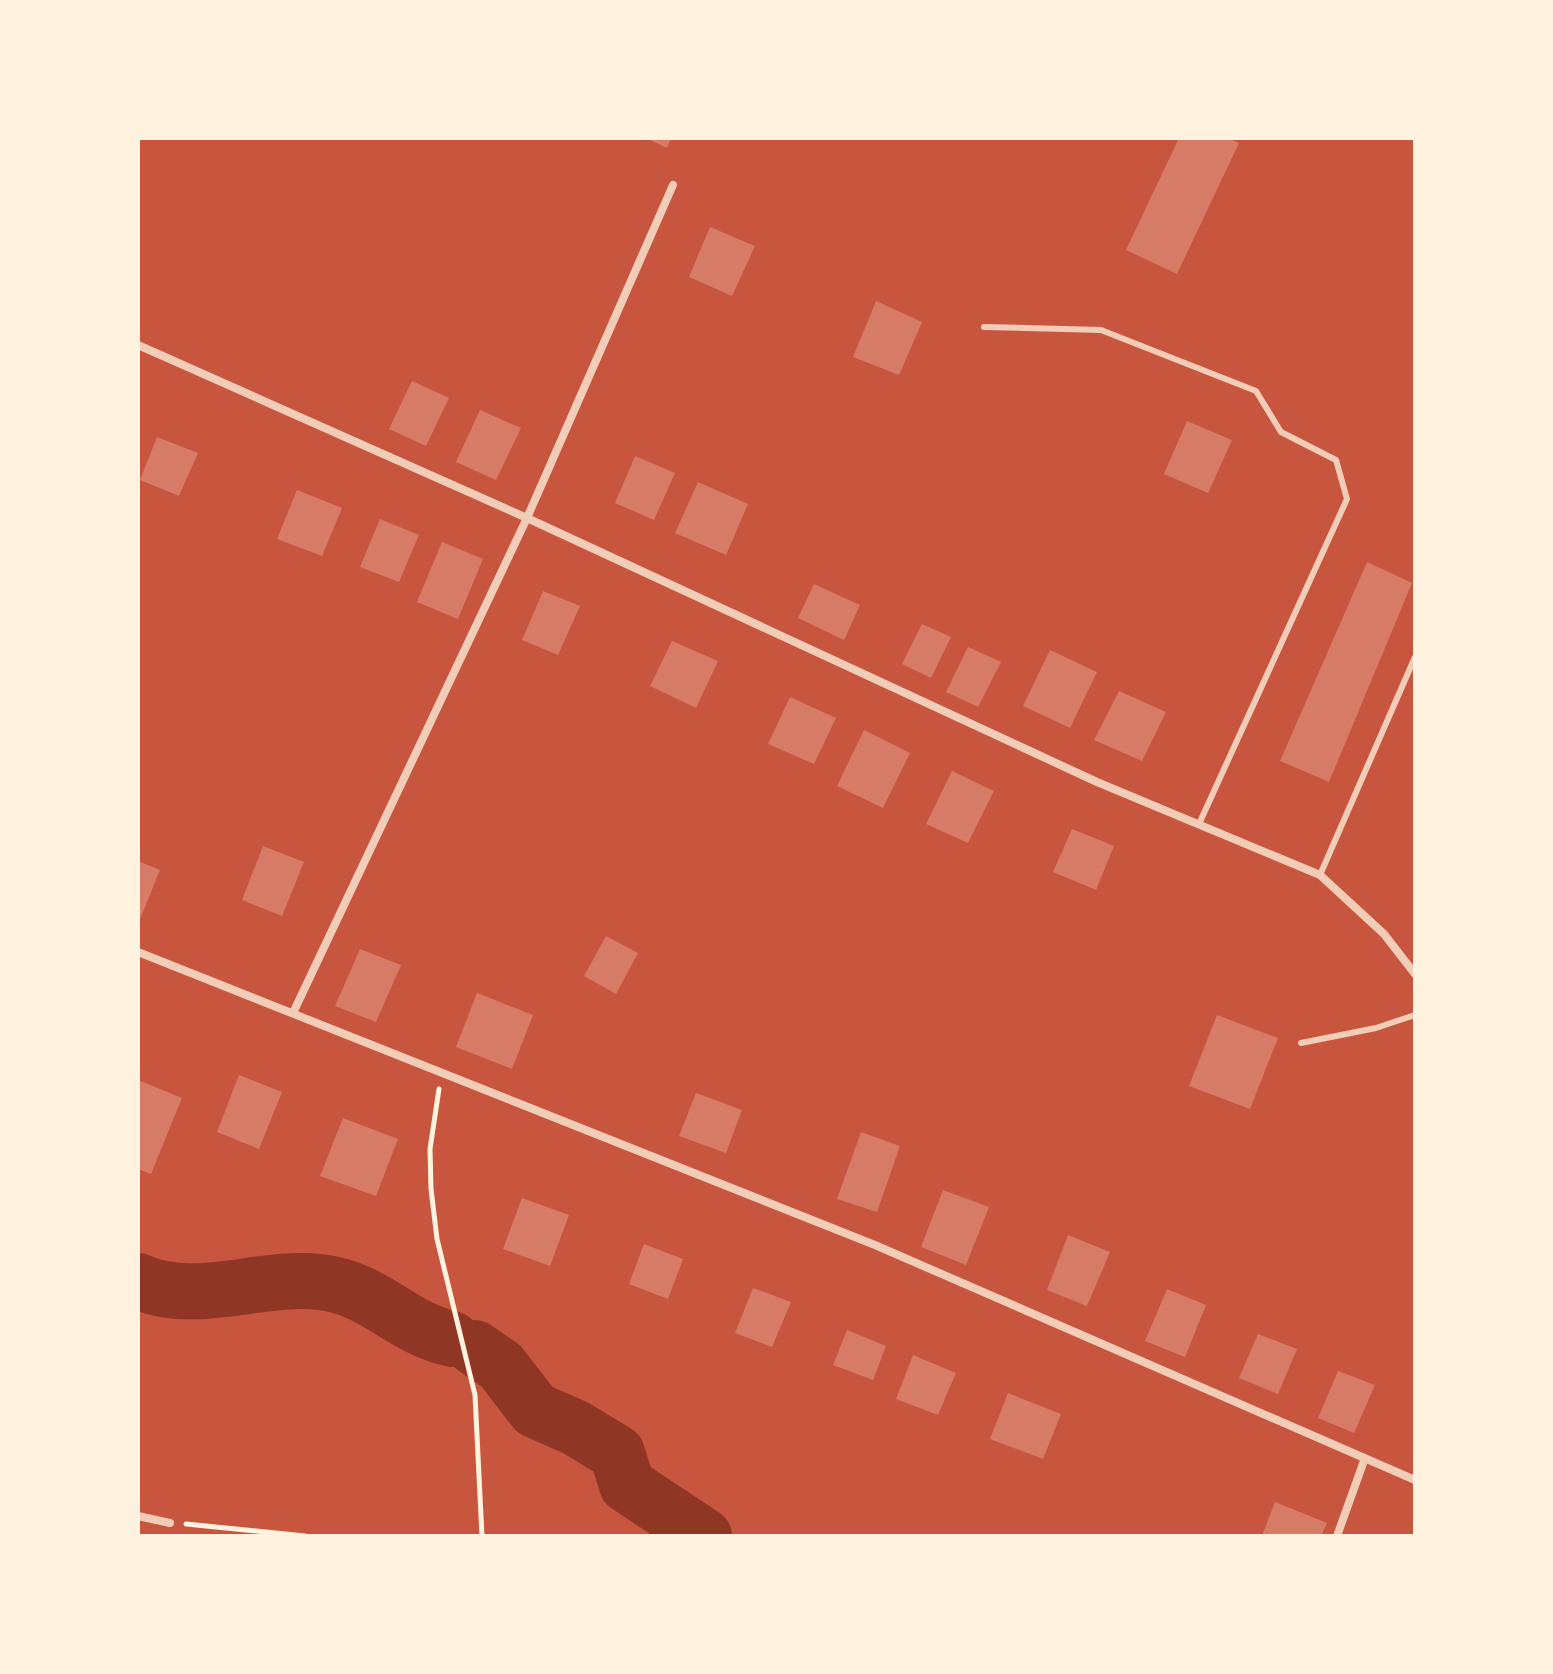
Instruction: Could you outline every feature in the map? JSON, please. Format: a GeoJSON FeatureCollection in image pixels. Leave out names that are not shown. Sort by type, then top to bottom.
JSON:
{"type":"FeatureCollection","features":[{"type":"Feature","properties":{"kind":"street"},"geometry":{"type":"LineString","coordinates":[[293,1013],[527,518],[673,185]]}},
{"type":"Feature","properties":{"kind":"street"},"geometry":{"type":"LineString","coordinates":[[138,345],[527,518],[1097,782],[1320,875],[1384,934],[1415,974]]}},
{"type":"Feature","properties":{"kind":"street"},"geometry":{"type":"LineString","coordinates":[[138,952],[875,1245],[1415,1480]]}},
{"type":"Feature","properties":{"kind":"street"},"geometry":{"type":"LineString","coordinates":[[1337,1536],[1365,1458]]}},
{"type":"Feature","properties":{"kind":"street"},"geometry":{"type":"LineString","coordinates":[[138,1516],[170,1523]]}},
{"type":"Feature","properties":{"kind":"lane"},"geometry":{"type":"LineString","coordinates":[[984,327],[1101,330],[1256,391],[1281,432],[1336,460],[1347,499],[1199,824]]}},
{"type":"Feature","properties":{"kind":"lane"},"geometry":{"type":"LineString","coordinates":[[1320,875],[1415,657]]}},
{"type":"Feature","properties":{"kind":"lane"},"geometry":{"type":"LineString","coordinates":[[1301,1043],[1376,1028],[1415,1015]]}},
{"type":"Feature","properties":{"kind":"path"},"geometry":{"type":"LineString","coordinates":[[443,1073],[430,1149],[431,1189],[437,1239],[475,1395],[482,1536]]}},
{"type":"Feature","properties":{"kind":"path"},"geometry":{"type":"LineString","coordinates":[[170,1523],[305,1536]]}},
{"type":"Feature","properties":{"kind":"building"},"geometry":{"type":"Polygon","coordinates":[[[646,138],[671,138],[667,148],[646,138]]]}},
{"type":"Feature","properties":{"kind":"building"},"geometry":{"type":"Polygon","coordinates":[[[1179,138],[1229,138],[1239,143],[1177,274],[1126,250],[1179,138]]]}},
{"type":"Feature","properties":{"kind":"building"},"geometry":{"type":"Polygon","coordinates":[[[710,227],[755,246],[732,296],[689,277],[710,227]]]}},
{"type":"Feature","properties":{"kind":"building"},"geometry":{"type":"Polygon","coordinates":[[[876,301],[922,322],[899,375],[853,357],[876,301]]]}},
{"type":"Feature","properties":{"kind":"building"},"geometry":{"type":"Polygon","coordinates":[[[412,381],[449,398],[426,446],[389,429],[412,381]]]}},
{"type":"Feature","properties":{"kind":"building"},"geometry":{"type":"Polygon","coordinates":[[[480,410],[521,428],[496,480],[456,462],[480,410]]]}},
{"type":"Feature","properties":{"kind":"building"},"geometry":{"type":"Polygon","coordinates":[[[1187,421],[1232,440],[1208,493],[1164,474],[1187,421]]]}},
{"type":"Feature","properties":{"kind":"building"},"geometry":{"type":"Polygon","coordinates":[[[157,437],[198,453],[179,496],[140,480],[157,437]]]}},
{"type":"Feature","properties":{"kind":"building"},"geometry":{"type":"Polygon","coordinates":[[[635,456],[675,473],[654,520],[615,503],[635,456]]]}},
{"type":"Feature","properties":{"kind":"building"},"geometry":{"type":"Polygon","coordinates":[[[698,482],[748,504],[726,555],[675,533],[698,482]]]}},
{"type":"Feature","properties":{"kind":"building"},"geometry":{"type":"Polygon","coordinates":[[[297,490],[342,508],[322,556],[277,539],[297,490]]]}},
{"type":"Feature","properties":{"kind":"building"},"geometry":{"type":"Polygon","coordinates":[[[380,519],[419,535],[399,582],[360,567],[380,519]]]}},
{"type":"Feature","properties":{"kind":"building"},"geometry":{"type":"Polygon","coordinates":[[[442,542],[483,559],[458,619],[417,602],[442,542]]]}},
{"type":"Feature","properties":{"kind":"building"},"geometry":{"type":"Polygon","coordinates":[[[1367,562],[1412,583],[1329,782],[1280,761],[1367,562]]]}},
{"type":"Feature","properties":{"kind":"building"},"geometry":{"type":"Polygon","coordinates":[[[814,584],[860,605],[844,640],[798,618],[814,584]]]}},
{"type":"Feature","properties":{"kind":"building"},"geometry":{"type":"Polygon","coordinates":[[[543,591],[580,606],[558,655],[522,640],[543,591]]]}},
{"type":"Feature","properties":{"kind":"building"},"geometry":{"type":"Polygon","coordinates":[[[922,624],[951,637],[931,678],[902,664],[922,624]]]}},
{"type":"Feature","properties":{"kind":"building"},"geometry":{"type":"Polygon","coordinates":[[[672,641],[718,661],[696,708],[650,686],[672,641]]]}},
{"type":"Feature","properties":{"kind":"building"},"geometry":{"type":"Polygon","coordinates":[[[968,647],[1001,662],[978,707],[946,692],[968,647]]]}},
{"type":"Feature","properties":{"kind":"building"},"geometry":{"type":"Polygon","coordinates":[[[1050,650],[1097,672],[1070,728],[1023,706],[1050,650]]]}},
{"type":"Feature","properties":{"kind":"building"},"geometry":{"type":"Polygon","coordinates":[[[1119,691],[1166,712],[1142,761],[1094,740],[1119,691]]]}},
{"type":"Feature","properties":{"kind":"building"},"geometry":{"type":"Polygon","coordinates":[[[790,697],[836,718],[814,764],[768,744],[790,697]]]}},
{"type":"Feature","properties":{"kind":"building"},"geometry":{"type":"Polygon","coordinates":[[[864,730],[910,753],[883,808],[837,786],[864,730]]]}},
{"type":"Feature","properties":{"kind":"building"},"geometry":{"type":"Polygon","coordinates":[[[952,771],[994,791],[968,843],[926,824],[952,771]]]}},
{"type":"Feature","properties":{"kind":"building"},"geometry":{"type":"Polygon","coordinates":[[[1072,829],[1114,846],[1096,890],[1053,872],[1072,829]]]}},
{"type":"Feature","properties":{"kind":"building"},"geometry":{"type":"Polygon","coordinates":[[[263,846],[304,862],[282,916],[242,900],[263,846]]]}},
{"type":"Feature","properties":{"kind":"building"},"geometry":{"type":"Polygon","coordinates":[[[138,861],[160,870],[138,924],[138,861]]]}},
{"type":"Feature","properties":{"kind":"building"},"geometry":{"type":"Polygon","coordinates":[[[606,936],[638,953],[616,994],[584,976],[606,936]]]}},
{"type":"Feature","properties":{"kind":"building"},"geometry":{"type":"Polygon","coordinates":[[[360,949],[401,965],[376,1022],[335,1006],[360,949]]]}},
{"type":"Feature","properties":{"kind":"building"},"geometry":{"type":"Polygon","coordinates":[[[477,993],[533,1015],[512,1069],[456,1047],[477,993]]]}},
{"type":"Feature","properties":{"kind":"building"},"geometry":{"type":"Polygon","coordinates":[[[1217,1015],[1278,1038],[1250,1109],[1189,1086],[1217,1015]]]}},
{"type":"Feature","properties":{"kind":"building"},"geometry":{"type":"Polygon","coordinates":[[[239,1075],[282,1092],[259,1149],[217,1132],[239,1075]]]}},
{"type":"Feature","properties":{"kind":"building"},"geometry":{"type":"Polygon","coordinates":[[[138,1080],[182,1098],[151,1174],[138,1169],[138,1080]]]}},
{"type":"Feature","properties":{"kind":"building"},"geometry":{"type":"Polygon","coordinates":[[[696,1093],[742,1110],[726,1153],[679,1136],[696,1093]]]}},
{"type":"Feature","properties":{"kind":"building"},"geometry":{"type":"Polygon","coordinates":[[[343,1118],[398,1139],[376,1196],[320,1176],[343,1118]]]}},
{"type":"Feature","properties":{"kind":"building"},"geometry":{"type":"Polygon","coordinates":[[[861,1132],[900,1146],[877,1212],[837,1199],[861,1132]]]}},
{"type":"Feature","properties":{"kind":"building"},"geometry":{"type":"Polygon","coordinates":[[[943,1190],[989,1207],[966,1265],[921,1247],[943,1190]]]}},
{"type":"Feature","properties":{"kind":"building"},"geometry":{"type":"Polygon","coordinates":[[[522,1198],[569,1215],[550,1266],[503,1249],[522,1198]]]}},
{"type":"Feature","properties":{"kind":"building"},"geometry":{"type":"Polygon","coordinates":[[[1068,1235],[1110,1252],[1087,1306],[1047,1290],[1068,1235]]]}},
{"type":"Feature","properties":{"kind":"building"},"geometry":{"type":"Polygon","coordinates":[[[644,1244],[683,1259],[668,1299],[629,1284],[644,1244]]]}},
{"type":"Feature","properties":{"kind":"building"},"geometry":{"type":"Polygon","coordinates":[[[753,1288],[791,1302],[772,1347],[735,1333],[753,1288]]]}},
{"type":"Feature","properties":{"kind":"building"},"geometry":{"type":"Polygon","coordinates":[[[1167,1289],[1206,1305],[1185,1357],[1145,1341],[1167,1289]]]}},
{"type":"Feature","properties":{"kind":"building"},"geometry":{"type":"Polygon","coordinates":[[[847,1330],[886,1346],[873,1380],[833,1365],[847,1330]]]}},
{"type":"Feature","properties":{"kind":"building"},"geometry":{"type":"Polygon","coordinates":[[[1258,1334],[1297,1349],[1278,1394],[1239,1378],[1258,1334]]]}},
{"type":"Feature","properties":{"kind":"building"},"geometry":{"type":"Polygon","coordinates":[[[913,1355],[956,1373],[938,1415],[896,1399],[913,1355]]]}},
{"type":"Feature","properties":{"kind":"building"},"geometry":{"type":"Polygon","coordinates":[[[1338,1371],[1375,1385],[1354,1433],[1318,1418],[1338,1371]]]}},
{"type":"Feature","properties":{"kind":"building"},"geometry":{"type":"Polygon","coordinates":[[[1008,1393],[1061,1414],[1043,1459],[990,1439],[1008,1393]]]}},
{"type":"Feature","properties":{"kind":"building"},"geometry":{"type":"Polygon","coordinates":[[[1275,1502],[1327,1523],[1321,1536],[1262,1536],[1275,1502]]]}},
{"type":"Feature","properties":{"kind":"waterway"},"geometry":{"type":"LineString","coordinates":[[138,1281],[182,1291],[298,1281],[320,1282],[357,1292],[434,1334],[452,1339]]}},
{"type":"Feature","properties":{"kind":"waterway"},"geometry":{"type":"LineString","coordinates":[[475,1348],[501,1366],[535,1410],[576,1428],[617,1453],[627,1485],[704,1536]]}}]}
